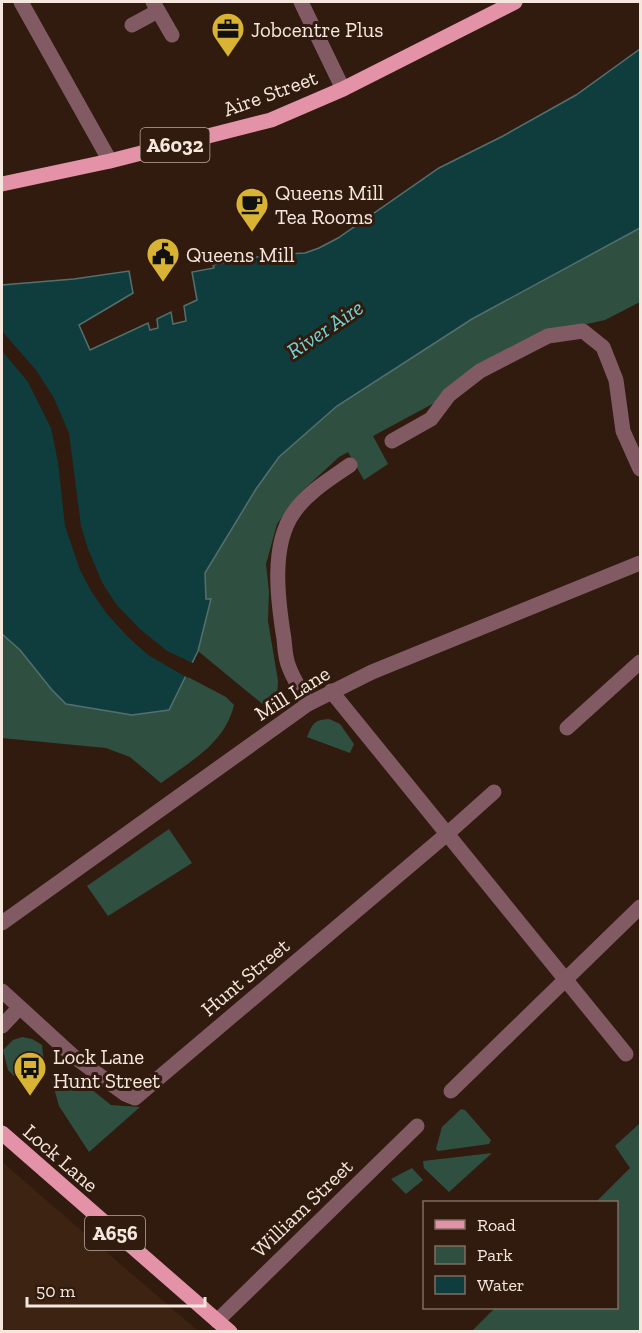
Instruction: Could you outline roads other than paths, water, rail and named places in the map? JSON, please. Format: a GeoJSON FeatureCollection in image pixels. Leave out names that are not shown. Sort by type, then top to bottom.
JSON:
{"type":"FeatureCollection","features":[{"type":"Feature","properties":{"kind":"main road","name":"A6032"},"geometry":{"type":"LineString","coordinates":[[343,88],[515,2]]}},
{"type":"Feature","properties":{"kind":"main road","name":"Aire Street"},"geometry":{"type":"LineString","coordinates":[[2,184],[110,162],[271,120],[343,88]]}},
{"type":"Feature","properties":{"kind":"main road","name":"Lock Lane"},"geometry":{"type":"LineString","coordinates":[[2,1133],[230,1332]]}},
{"type":"Feature","properties":{"kind":"street"},"geometry":{"type":"LineString","coordinates":[[21,2],[110,162]]}},
{"type":"Feature","properties":{"kind":"street"},"geometry":{"type":"LineString","coordinates":[[301,2],[343,88]]}},
{"type":"Feature","properties":{"kind":"street"},"geometry":{"type":"LineString","coordinates":[[132,25],[156,6],[172,35]]}},
{"type":"Feature","properties":{"kind":"street"},"geometry":{"type":"LineString","coordinates":[[392,441],[431,419],[449,395],[480,371],[548,336],[583,332],[603,347],[616,380],[623,431],[640,469]]}},
{"type":"Feature","properties":{"kind":"street"},"geometry":{"type":"LineString","coordinates":[[308,704],[288,665],[278,589],[282,539],[292,515],[302,502],[350,465]]}},
{"type":"Feature","properties":{"kind":"street","name":"Mill Lane"},"geometry":{"type":"LineString","coordinates":[[2,923],[308,704],[331,691],[372,672],[640,563]]}},
{"type":"Feature","properties":{"kind":"street"},"geometry":{"type":"LineString","coordinates":[[567,728],[640,662]]}},
{"type":"Feature","properties":{"kind":"street"},"geometry":{"type":"LineString","coordinates":[[331,691],[626,1054]]}},
{"type":"Feature","properties":{"kind":"street","name":"Hunt Street"},"geometry":{"type":"LineString","coordinates":[[2,991],[72,1055],[125,1094],[135,1098],[494,792]]}},
{"type":"Feature","properties":{"kind":"street"},"geometry":{"type":"LineString","coordinates":[[451,1091],[640,907]]}},
{"type":"Feature","properties":{"kind":"street"},"geometry":{"type":"LineString","coordinates":[[2,1026],[19,1008]]}},
{"type":"Feature","properties":{"kind":"street","name":"William Street"},"geometry":{"type":"LineString","coordinates":[[217,1321],[417,1126]]}},
{"type":"Feature","properties":{"kind":"water","name":"River Aire"},"geometry":{"type":"Polygon","coordinates":[[[640,49],[640,228],[472,319],[337,406],[279,457],[256,489],[205,573],[206,599],[211,599],[198,651],[169,710],[132,715],[66,704],[20,650],[2,634],[2,285],[74,279],[129,271],[133,293],[79,325],[90,350],[148,323],[150,330],[158,328],[157,319],[171,312],[173,324],[186,321],[184,306],[197,300],[192,272],[214,268],[213,265],[267,255],[305,253],[319,248],[338,238],[439,168],[503,136],[576,95],[640,49]]]}},
{"type":"Feature","properties":{"kind":"place","name":"Jobcentre Plus"},"geometry":{"type":"Point","coordinates":[228,58]}},
{"type":"Feature","properties":{"kind":"place","name":"Queens Mill Tea Rooms"},"geometry":{"type":"Point","coordinates":[252,233]}},
{"type":"Feature","properties":{"kind":"place","name":"Queens Mill"},"geometry":{"type":"Point","coordinates":[163,283]}},
{"type":"Feature","properties":{"kind":"place","name":"Lock Lane Hunt Street"},"geometry":{"type":"Point","coordinates":[30,1097]}}]}
